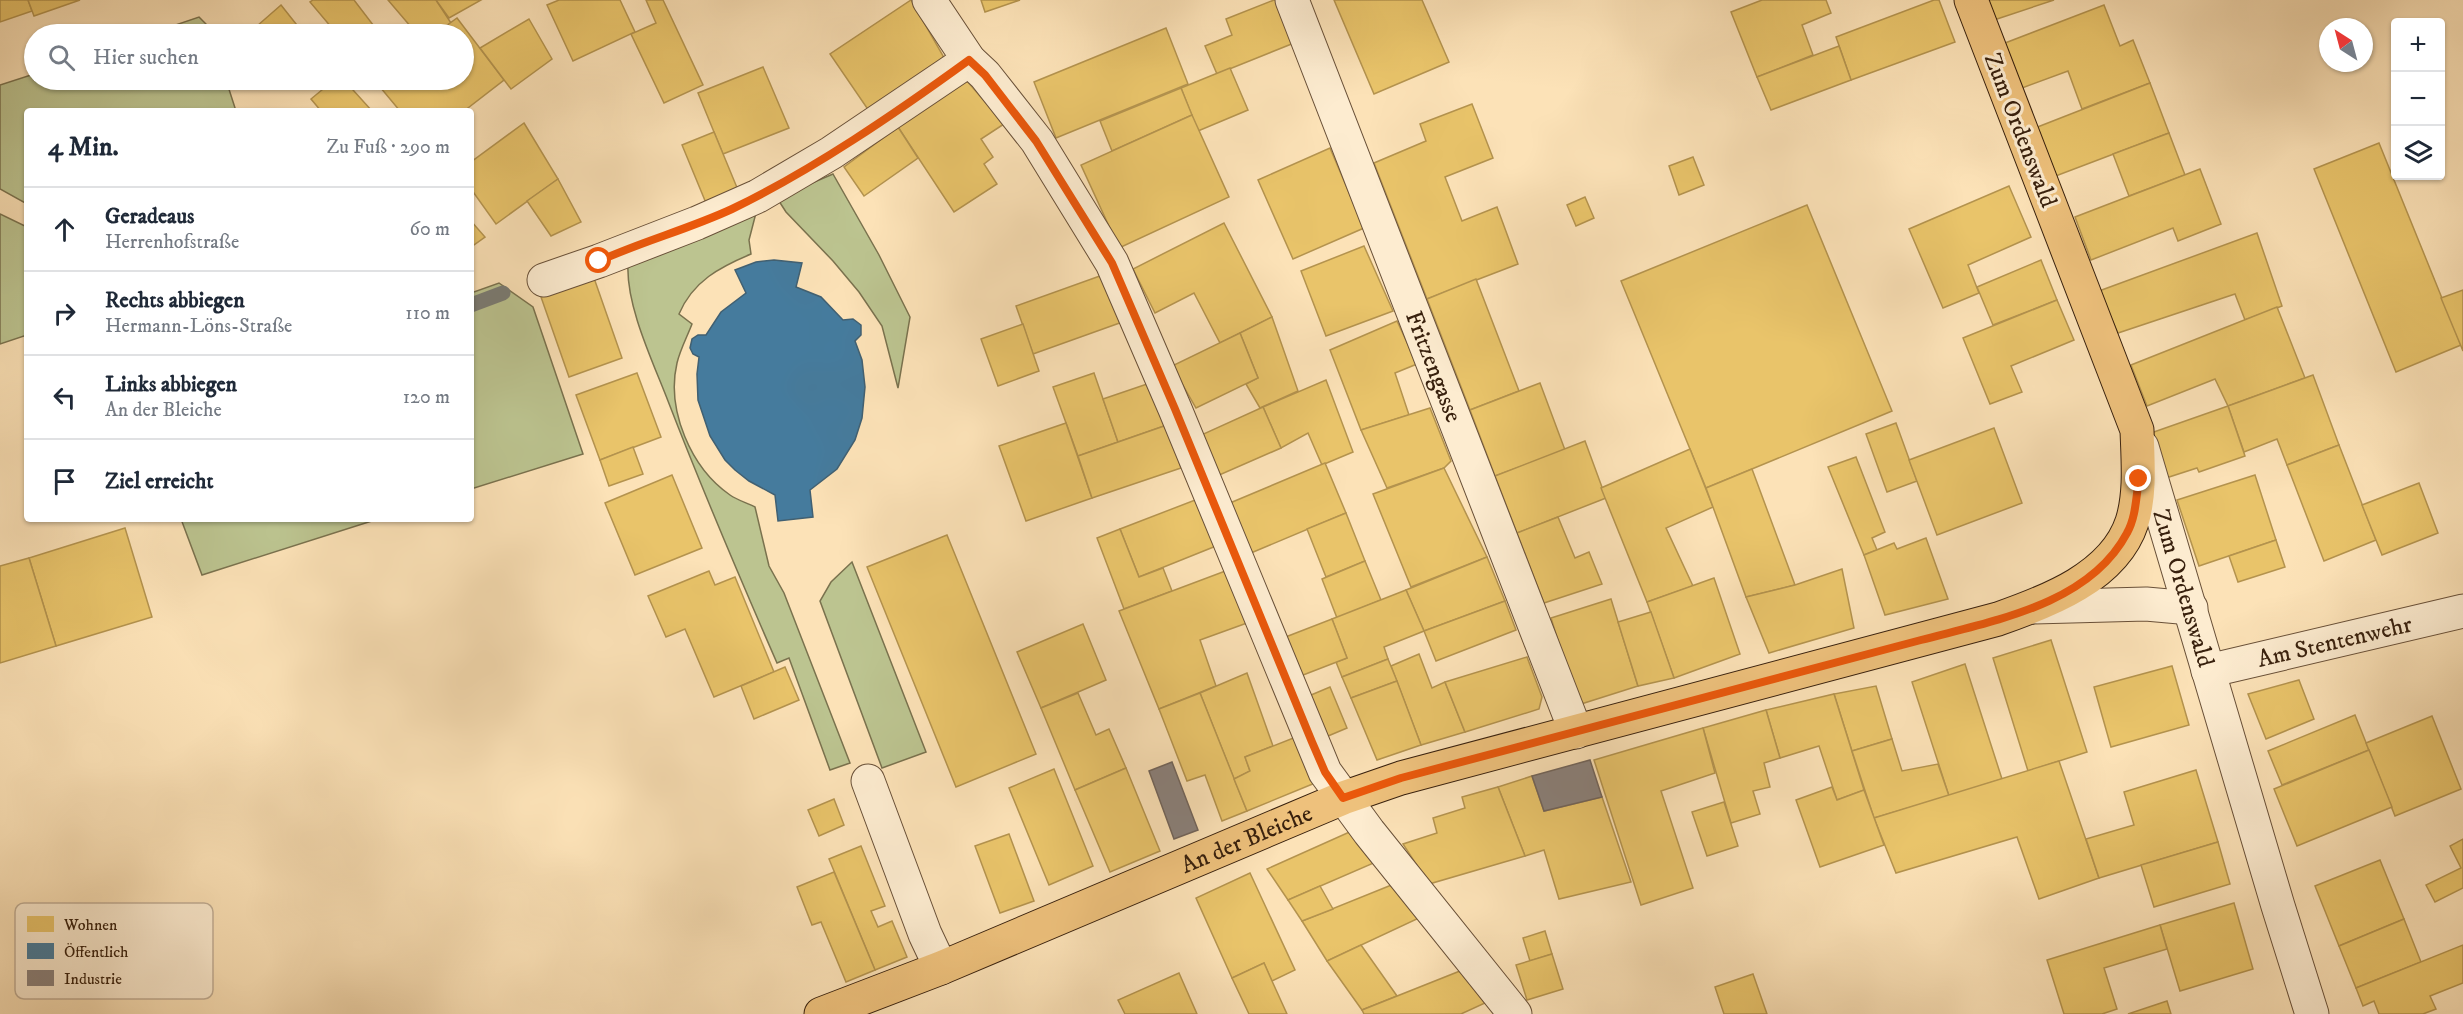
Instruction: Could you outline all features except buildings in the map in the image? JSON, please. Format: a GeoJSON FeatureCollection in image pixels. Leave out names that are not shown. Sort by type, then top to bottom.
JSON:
{"type":"FeatureCollection","features":[{"type":"Feature","properties":{"kind":"main road","name":"Zum Ordenswald"},"geometry":{"type":"LineString","coordinates":[[1971,0],[2137,430]]}},
{"type":"Feature","properties":{"kind":"main road","name":"An der Bleiche"},"geometry":{"type":"LineString","coordinates":[[821,1014],[941,968],[1343,798],[1401,778],[1954,631],[2034,607],[2058,597],[2100,568],[2127,534],[2132,521],[2139,479],[2137,430]]}},
{"type":"Feature","properties":{"kind":"street"},"geometry":{"type":"LineString","coordinates":[[929,0],[969,60],[985,75],[1036,141],[1112,263],[1325,772],[1429,908],[1515,1014]]}},
{"type":"Feature","properties":{"kind":"street","name":"Fritzengasse"},"geometry":{"type":"LineString","coordinates":[[1292,0],[1576,732]]}},
{"type":"Feature","properties":{"kind":"street"},"geometry":{"type":"LineString","coordinates":[[544,280],[697,223],[758,196],[831,153],[969,60]]}},
{"type":"Feature","properties":{"kind":"street","name":"Zum Ordenswald"},"geometry":{"type":"LineString","coordinates":[[2137,430],[2312,1014]]}},
{"type":"Feature","properties":{"kind":"street","name":"An der Bleiche"},"geometry":{"type":"LineString","coordinates":[[2034,607],[2146,604],[2191,608]]}},
{"type":"Feature","properties":{"kind":"street","name":"Am Stentenwehr"},"geometry":{"type":"LineString","coordinates":[[2208,671],[2463,611]]}},
{"type":"Feature","properties":{"kind":"street"},"geometry":{"type":"LineString","coordinates":[[868,781],[925,934],[941,968]]}},
{"type":"Feature","properties":{"kind":"green space"},"geometry":{"type":"Polygon","coordinates":[[[199,17],[206,24],[178,24],[199,17]]]}},
{"type":"Feature","properties":{"kind":"green space"},"geometry":{"type":"Polygon","coordinates":[[[24,77],[24,90],[229,90],[235,108],[24,108],[24,202],[0,189],[0,85],[24,77]]]}},
{"type":"Feature","properties":{"kind":"green space"},"geometry":{"type":"Polygon","coordinates":[[[833,174],[879,255],[910,317],[898,388],[882,326],[859,292],[786,212],[777,198],[833,174]]]}},
{"type":"Feature","properties":{"kind":"green space"},"geometry":{"type":"Polygon","coordinates":[[[757,209],[749,240],[751,254],[709,276],[692,293],[679,314],[692,324],[677,363],[675,400],[685,436],[704,470],[730,495],[755,507],[769,566],[784,593],[850,763],[830,770],[789,658],[777,663],[707,500],[648,352],[631,298],[628,265],[757,209]]]}},
{"type":"Feature","properties":{"kind":"green space"},"geometry":{"type":"Polygon","coordinates":[[[0,214],[24,226],[24,336],[0,344],[0,214]]]}},
{"type":"Feature","properties":{"kind":"green space"},"geometry":{"type":"Polygon","coordinates":[[[499,283],[533,307],[583,454],[474,488],[474,292],[499,283]]]}},
{"type":"Feature","properties":{"kind":"green space"},"geometry":{"type":"Polygon","coordinates":[[[182,522],[369,522],[202,575],[182,522]]]}},
{"type":"Feature","properties":{"kind":"green space"},"geometry":{"type":"Polygon","coordinates":[[[852,562],[926,752],[882,768],[820,601],[831,582],[852,562]]]}},
{"type":"Feature","properties":{"kind":"waterway"},"geometry":{"type":"LineString","coordinates":[[474,304],[503,293]]}},
{"type":"Feature","properties":{"kind":"route"},"geometry":{"type":"LineString","coordinates":[[599,261],[729,210],[758,196],[831,153],[969,60],[985,75],[1036,141],[1112,263],[1175,409],[1312,742],[1325,772],[1343,798],[1401,778],[1921,640],[2034,607],[2058,597],[2079,584],[2100,568],[2115,550],[2127,534],[2132,521],[2139,479]]}}]}
